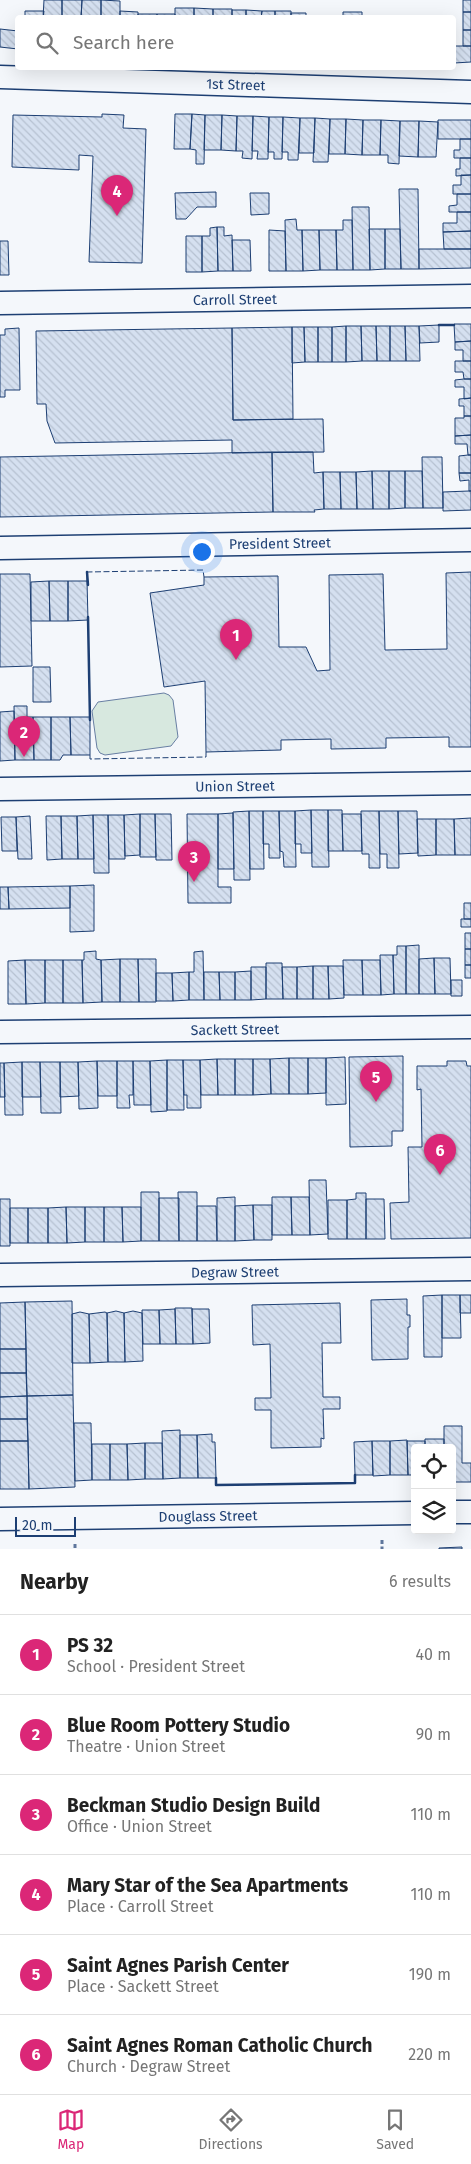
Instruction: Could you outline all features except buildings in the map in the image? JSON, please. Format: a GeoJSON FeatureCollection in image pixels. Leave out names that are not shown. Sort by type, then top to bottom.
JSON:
{"type":"FeatureCollection","features":[{"type":"Feature","properties":{"kind":"street","name":"1st Street"},"geometry":{"type":"LineString","coordinates":[[0,78],[471,92]]}},
{"type":"Feature","properties":{"kind":"street","name":"Carroll Street"},"geometry":{"type":"LineString","coordinates":[[0,303],[471,296]]}},
{"type":"Feature","properties":{"kind":"street","name":"President Street"},"geometry":{"type":"LineString","coordinates":[[0,548],[471,540]]}},
{"type":"Feature","properties":{"kind":"street","name":"Union Street"},"geometry":{"type":"LineString","coordinates":[[0,789],[471,783]]}},
{"type":"Feature","properties":{"kind":"street","name":"Sackett Street"},"geometry":{"type":"LineString","coordinates":[[0,1032],[471,1027]]}},
{"type":"Feature","properties":{"kind":"street","name":"Degraw Street"},"geometry":{"type":"LineString","coordinates":[[0,1275],[471,1269]]}},
{"type":"Feature","properties":{"kind":"street"},"geometry":{"type":"LineString","coordinates":[[456,1512],[471,1512]]}},
{"type":"Feature","properties":{"kind":"street","name":"Douglass Street"},"geometry":{"type":"LineString","coordinates":[[0,1519],[411,1513]]}},
{"type":"Feature","properties":{"kind":"path"},"geometry":{"type":"LineString","coordinates":[[382,1540],[382,1549]]}},
{"type":"Feature","properties":{"kind":"path"},"geometry":{"type":"LineString","coordinates":[[75,1544],[75,1549]]}},
{"type":"Feature","properties":{"kind":"shaded area"},"geometry":{"type":"Polygon","coordinates":[[[164,693],[173,700],[178,737],[171,746],[105,755],[100,753],[97,748],[92,711],[98,702],[164,693]]]}},
{"type":"Feature","properties":{"kind":"fence"},"geometry":{"type":"LineString","coordinates":[[87,581],[87,572],[203,570],[204,577]]}},
{"type":"Feature","properties":{"kind":"fence"},"geometry":{"type":"LineString","coordinates":[[90,755],[90,759],[206,757],[206,752]]}},
{"type":"Feature","properties":{"kind":"wall"},"geometry":{"type":"LineString","coordinates":[[439,325],[454,325]]}},
{"type":"Feature","properties":{"kind":"wall"},"geometry":{"type":"LineString","coordinates":[[87,572],[88,585]]}},
{"type":"Feature","properties":{"kind":"wall"},"geometry":{"type":"LineString","coordinates":[[88,617],[90,720]]}},
{"type":"Feature","properties":{"kind":"wall"},"geometry":{"type":"LineString","coordinates":[[216,1478],[216,1485],[355,1483],[355,1475]]}},
{"type":"Feature","properties":{"kind":"place","name":"Mary Star of the Sea Apartments"},"geometry":{"type":"Point","coordinates":[117,216]}},
{"type":"Feature","properties":{"kind":"place","name":"PS 32"},"geometry":{"type":"Point","coordinates":[236,660]}},
{"type":"Feature","properties":{"kind":"place","name":"Blue Room Pottery Studio"},"geometry":{"type":"Point","coordinates":[24,757]}},
{"type":"Feature","properties":{"kind":"place","name":"Beckman Studio Design Build"},"geometry":{"type":"Point","coordinates":[194,882]}},
{"type":"Feature","properties":{"kind":"place","name":"Saint Agnes Parish Center"},"geometry":{"type":"Point","coordinates":[376,1102]}},
{"type":"Feature","properties":{"kind":"place","name":"Saint Agnes Roman Catholic Church"},"geometry":{"type":"Point","coordinates":[440,1175]}}]}
